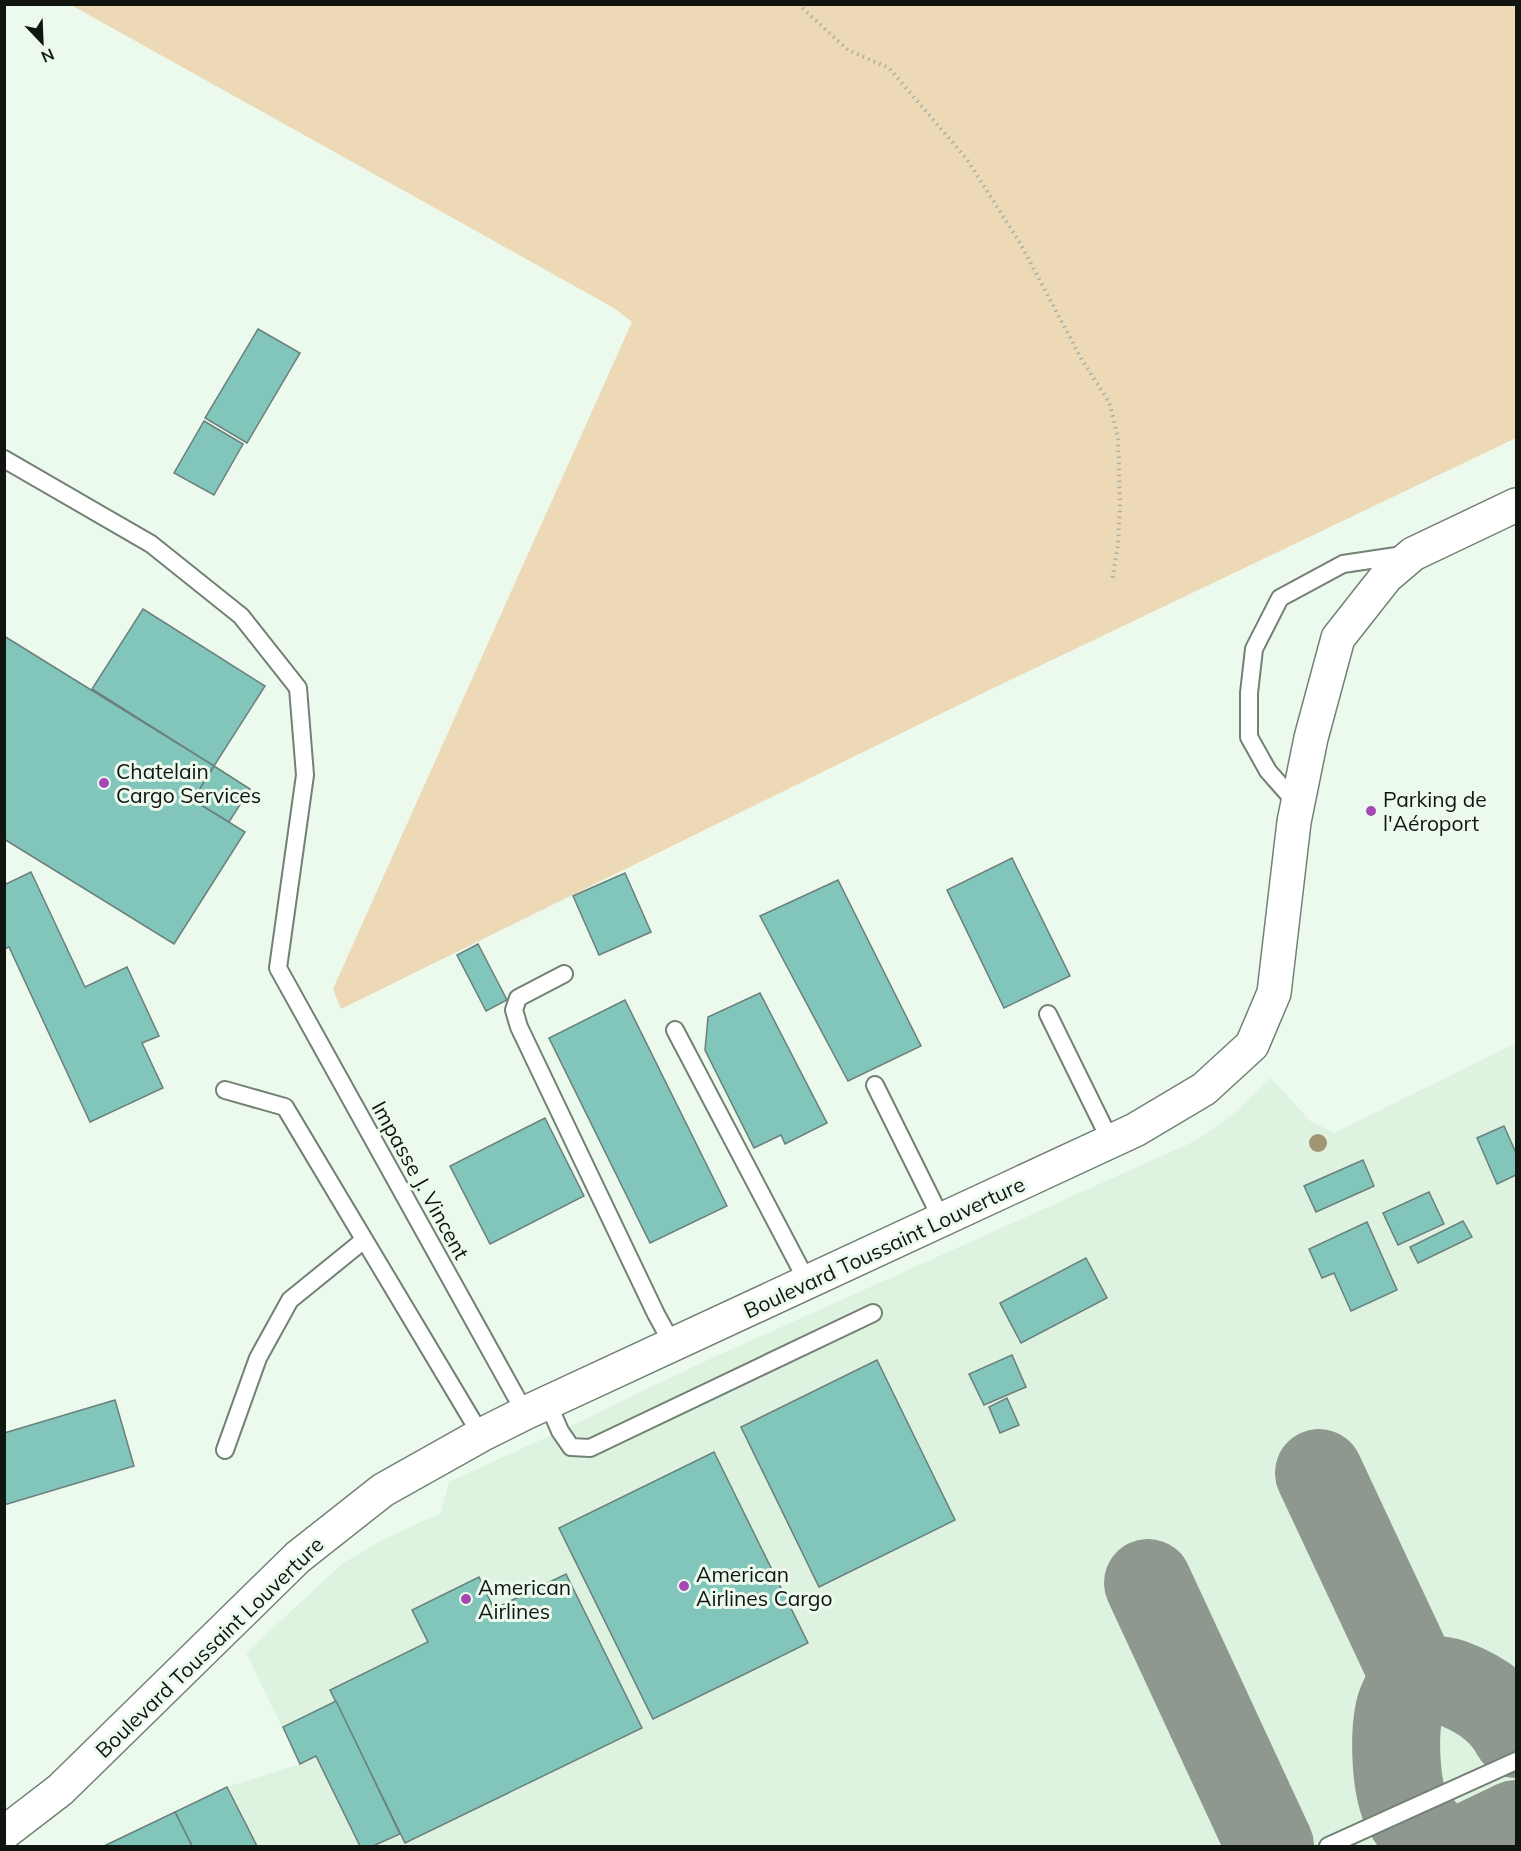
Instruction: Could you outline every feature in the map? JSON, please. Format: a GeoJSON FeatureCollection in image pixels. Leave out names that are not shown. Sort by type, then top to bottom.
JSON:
{"type":"FeatureCollection","features":[{"type":"Feature","properties":{"kind":"main road","name":"Boulevard Toussaint Louverture"},"geometry":{"type":"LineString","coordinates":[[4,1833],[60,1790],[298,1557],[383,1490],[481,1435],[536,1408],[1111,1142],[1204,1089],[1252,1045],[1274,993],[1294,822],[1311,738],[1338,638],[1386,577],[1413,554],[1516,505]]}},
{"type":"Feature","properties":{"kind":"lane","name":"Impasse J. Vincent"},"geometry":{"type":"LineString","coordinates":[[4,459],[151,544],[241,616],[298,688],[305,775],[278,968],[536,1408],[560,1431],[571,1447],[590,1448],[873,1313]]}},
{"type":"Feature","properties":{"kind":"lane"},"geometry":{"type":"LineString","coordinates":[[1298,806],[1268,771],[1249,738],[1249,693],[1254,649],[1280,598],[1342,564],[1413,554]]}},
{"type":"Feature","properties":{"kind":"lane"},"geometry":{"type":"LineString","coordinates":[[564,974],[518,998],[514,1010],[516,1019],[656,1314],[674,1345]]}},
{"type":"Feature","properties":{"kind":"lane"},"geometry":{"type":"LineString","coordinates":[[1048,1014],[1111,1142]]}},
{"type":"Feature","properties":{"kind":"lane"},"geometry":{"type":"LineString","coordinates":[[675,1030],[808,1283]]}},
{"type":"Feature","properties":{"kind":"lane"},"geometry":{"type":"LineString","coordinates":[[875,1085],[942,1220]]}},
{"type":"Feature","properties":{"kind":"lane"},"geometry":{"type":"LineString","coordinates":[[225,1090],[285,1107],[481,1435]]}},
{"type":"Feature","properties":{"kind":"lane"},"geometry":{"type":"LineString","coordinates":[[225,1450],[258,1358],[290,1300],[364,1240]]}},
{"type":"Feature","properties":{"kind":"lane"},"geometry":{"type":"LineString","coordinates":[[1329,1846],[1516,1761]]}},
{"type":"Feature","properties":{"kind":"path"},"geometry":{"type":"LineString","coordinates":[[798,4],[848,50],[890,68],[966,158],[1020,243],[1082,360],[1109,402],[1118,437],[1120,506],[1118,545],[1112,581]]}},
{"type":"Feature","properties":{"kind":"shaded area"},"geometry":{"type":"Polygon","coordinates":[[[71,5],[1516,5],[1516,438],[977,696],[341,1009],[333,989],[632,322],[614,308],[71,5]]]}},
{"type":"Feature","properties":{"kind":"shaded area"},"geometry":{"type":"Polygon","coordinates":[[[1516,1043],[1516,1846],[257,1846],[227,1787],[300,1764],[246,1653],[342,1564],[382,1540],[441,1513],[449,1482],[699,1364],[1195,1141],[1232,1115],[1271,1078],[1310,1121],[1335,1133],[1516,1043]]]}},
{"type":"Feature","properties":{"kind":"building"},"geometry":{"type":"Polygon","coordinates":[[[258,329],[300,353],[247,443],[205,418],[258,329]]]}},
{"type":"Feature","properties":{"kind":"building"},"geometry":{"type":"Polygon","coordinates":[[[204,421],[243,444],[214,495],[174,473],[204,421]]]}},
{"type":"Feature","properties":{"kind":"building"},"geometry":{"type":"Polygon","coordinates":[[[143,609],[265,686],[214,766],[92,689],[143,609]]]}},
{"type":"Feature","properties":{"kind":"building","name":"Chatelain Cargo Services"},"geometry":{"type":"Polygon","coordinates":[[[4,636],[214,766],[193,800],[245,832],[174,944],[4,839],[4,636]]]}},
{"type":"Feature","properties":{"kind":"building"},"geometry":{"type":"Polygon","coordinates":[[[214,766],[250,789],[229,822],[193,800],[214,766]]]}},
{"type":"Feature","properties":{"kind":"building"},"geometry":{"type":"Polygon","coordinates":[[[1012,858],[1070,976],[1004,1008],[947,890],[1012,858]]]}},
{"type":"Feature","properties":{"kind":"building"},"geometry":{"type":"Polygon","coordinates":[[[31,872],[85,987],[127,967],[159,1036],[142,1043],[163,1088],[90,1122],[9,947],[4,949],[4,885],[31,872]]]}},
{"type":"Feature","properties":{"kind":"building"},"geometry":{"type":"Polygon","coordinates":[[[625,873],[651,932],[599,955],[573,896],[625,873]]]}},
{"type":"Feature","properties":{"kind":"building"},"geometry":{"type":"Polygon","coordinates":[[[838,880],[921,1046],[848,1081],[760,916],[838,880]]]}},
{"type":"Feature","properties":{"kind":"building"},"geometry":{"type":"Polygon","coordinates":[[[478,944],[507,1000],[486,1011],[457,955],[478,944]]]}},
{"type":"Feature","properties":{"kind":"building"},"geometry":{"type":"Polygon","coordinates":[[[760,993],[827,1123],[785,1144],[781,1135],[754,1148],[705,1050],[708,1017],[760,993]]]}},
{"type":"Feature","properties":{"kind":"building"},"geometry":{"type":"Polygon","coordinates":[[[625,1000],[727,1206],[650,1243],[549,1038],[625,1000]]]}},
{"type":"Feature","properties":{"kind":"building"},"geometry":{"type":"Polygon","coordinates":[[[545,1118],[584,1196],[490,1244],[450,1166],[545,1118]]]}},
{"type":"Feature","properties":{"kind":"building"},"geometry":{"type":"Polygon","coordinates":[[[1504,1126],[1516,1153],[1516,1175],[1497,1184],[1477,1138],[1504,1126]]]}},
{"type":"Feature","properties":{"kind":"building"},"geometry":{"type":"Polygon","coordinates":[[[1363,1160],[1374,1186],[1316,1212],[1304,1186],[1363,1160]]]}},
{"type":"Feature","properties":{"kind":"building"},"geometry":{"type":"Polygon","coordinates":[[[1429,1192],[1444,1224],[1398,1245],[1383,1213],[1429,1192]]]}},
{"type":"Feature","properties":{"kind":"building"},"geometry":{"type":"Polygon","coordinates":[[[1463,1221],[1472,1237],[1418,1263],[1410,1247],[1463,1221]]]}},
{"type":"Feature","properties":{"kind":"building"},"geometry":{"type":"Polygon","coordinates":[[[1367,1222],[1397,1290],[1351,1311],[1334,1273],[1322,1278],[1309,1249],[1367,1222]]]}},
{"type":"Feature","properties":{"kind":"building"},"geometry":{"type":"Polygon","coordinates":[[[1086,1258],[1107,1298],[1021,1343],[1000,1303],[1086,1258]]]}},
{"type":"Feature","properties":{"kind":"building"},"geometry":{"type":"Polygon","coordinates":[[[1012,1355],[1026,1387],[984,1405],[969,1374],[1012,1355]]]}},
{"type":"Feature","properties":{"kind":"building"},"geometry":{"type":"Polygon","coordinates":[[[877,1360],[955,1520],[819,1587],[741,1427],[877,1360]]]}},
{"type":"Feature","properties":{"kind":"building"},"geometry":{"type":"Polygon","coordinates":[[[1007,1398],[1019,1425],[1000,1433],[989,1407],[1007,1398]]]}},
{"type":"Feature","properties":{"kind":"building"},"geometry":{"type":"Polygon","coordinates":[[[115,1400],[134,1466],[4,1505],[4,1433],[115,1400]]]}},
{"type":"Feature","properties":{"kind":"building","name":"American Airlines Cargo"},"geometry":{"type":"Polygon","coordinates":[[[714,1452],[808,1643],[653,1719],[559,1528],[714,1452]]]}},
{"type":"Feature","properties":{"kind":"building"},"geometry":{"type":"Polygon","coordinates":[[[566,1574],[642,1728],[405,1843],[330,1690],[428,1642],[412,1610],[479,1577],[494,1609],[566,1574]]]}},
{"type":"Feature","properties":{"kind":"building"},"geometry":{"type":"Polygon","coordinates":[[[336,1701],[400,1834],[373,1846],[360,1846],[316,1756],[300,1764],[283,1727],[336,1701]]]}},
{"type":"Feature","properties":{"kind":"building"},"geometry":{"type":"Polygon","coordinates":[[[227,1787],[257,1846],[192,1846],[175,1812],[227,1787]]]}},
{"type":"Feature","properties":{"kind":"building"},"geometry":{"type":"Polygon","coordinates":[[[175,1812],[192,1846],[104,1846],[175,1812]]]}},
{"type":"Feature","properties":{"kind":"taxiway"},"geometry":{"type":"LineString","coordinates":[[1319,1473],[1415,1678],[1448,1682],[1472,1692],[1497,1710],[1516,1734]]}},
{"type":"Feature","properties":{"kind":"taxiway"},"geometry":{"type":"LineString","coordinates":[[1148,1583],[1270,1846]]}},
{"type":"Feature","properties":{"kind":"taxiway"},"geometry":{"type":"LineString","coordinates":[[1415,1678],[1399,1712],[1396,1735],[1398,1778],[1408,1812],[1439,1846]]}},
{"type":"Feature","properties":{"kind":"taxiway"},"geometry":{"type":"LineString","coordinates":[[1470,1846],[1516,1824]]}},
{"type":"Feature","properties":{"kind":"place","name":"Chatelain Cargo Services"},"geometry":{"type":"Point","coordinates":[104,783]}},
{"type":"Feature","properties":{"kind":"place","name":"Parking de l'Aéroport"},"geometry":{"type":"Point","coordinates":[1371,811]}},
{"type":"Feature","properties":{"kind":"place","name":"American Airlines Cargo"},"geometry":{"type":"Point","coordinates":[684,1586]}},
{"type":"Feature","properties":{"kind":"place","name":"American Airlines"},"geometry":{"type":"Point","coordinates":[466,1599]}}]}
